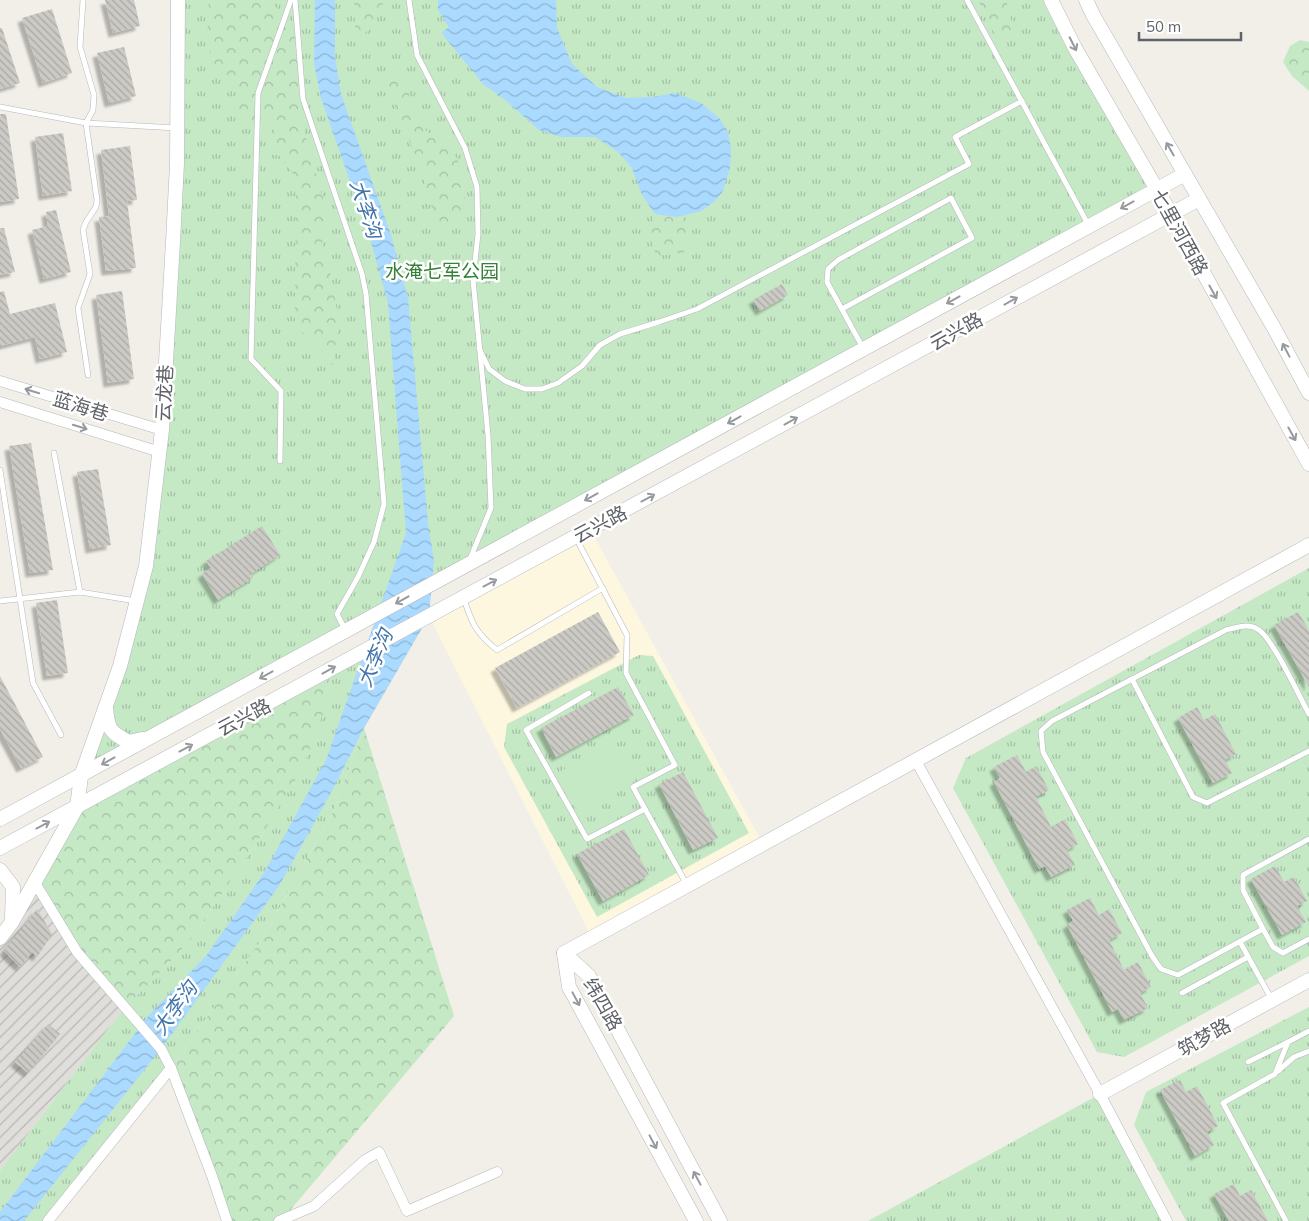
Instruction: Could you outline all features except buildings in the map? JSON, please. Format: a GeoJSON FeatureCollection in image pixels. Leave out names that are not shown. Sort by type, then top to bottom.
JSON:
{"type":"FeatureCollection","features":[{"type":"Feature","properties":{"kind":"street","name":"云龙巷"},"geometry":{"type":"LineString","coordinates":[[77,807],[81,776],[120,666],[146,566],[162,430],[177,162],[178,0]]}},
{"type":"Feature","properties":{"kind":"street","name":"七里河西路"},"geometry":{"type":"LineString","coordinates":[[1051,0],[1075,48],[1171,214],[1309,464]]}},
{"type":"Feature","properties":{"kind":"street","name":"七里河西路"},"geometry":{"type":"LineString","coordinates":[[1086,0],[1274,328],[1309,393]]}},
{"type":"Feature","properties":{"kind":"street","name":"云兴路"},"geometry":{"type":"LineString","coordinates":[[0,819],[1185,174]]}},
{"type":"Feature","properties":{"kind":"street","name":"云兴路"},"geometry":{"type":"LineString","coordinates":[[0,848],[1199,199]]}},
{"type":"Feature","properties":{"kind":"street","name":"蓝海巷"},"geometry":{"type":"LineString","coordinates":[[0,381],[162,430]]}},
{"type":"Feature","properties":{"kind":"street","name":"蓝海巷"},"geometry":{"type":"LineString","coordinates":[[0,402],[160,452]]}},
{"type":"Feature","properties":{"kind":"street"},"geometry":{"type":"LineString","coordinates":[[564,953],[1309,545]]}},
{"type":"Feature","properties":{"kind":"street"},"geometry":{"type":"LineString","coordinates":[[106,704],[107,725],[117,736],[129,742],[157,734]]}},
{"type":"Feature","properties":{"kind":"street"},"geometry":{"type":"LineString","coordinates":[[916,761],[1100,1094],[1167,1221]]}},
{"type":"Feature","properties":{"kind":"street"},"geometry":{"type":"LineString","coordinates":[[0,938],[12,922],[77,807]]}},
{"type":"Feature","properties":{"kind":"street"},"geometry":{"type":"LineString","coordinates":[[0,870],[13,887],[12,922]]}},
{"type":"Feature","properties":{"kind":"street"},"geometry":{"type":"LineString","coordinates":[[34,881],[77,952],[161,1049],[171,1068],[227,1221]]}},
{"type":"Feature","properties":{"kind":"street","name":"纬四路"},"geometry":{"type":"LineString","coordinates":[[564,953],[569,987],[696,1221]]}},
{"type":"Feature","properties":{"kind":"street","name":"纬四路"},"geometry":{"type":"LineString","coordinates":[[564,953],[589,976],[720,1221]]}},
{"type":"Feature","properties":{"kind":"street","name":"筑梦路"},"geometry":{"type":"LineString","coordinates":[[1100,1094],[1309,980]]}},
{"type":"Feature","properties":{"kind":"street"},"geometry":{"type":"LineString","coordinates":[[48,1221],[171,1068]]}},
{"type":"Feature","properties":{"kind":"street"},"geometry":{"type":"LineString","coordinates":[[279,1221],[314,1206],[365,1160],[379,1152],[407,1211],[496,1172]]}},
{"type":"Feature","properties":{"kind":"lane"},"geometry":{"type":"LineString","coordinates":[[83,0],[80,46],[94,95],[93,110],[86,123],[98,200],[83,230],[90,274],[78,308],[88,375]]}},
{"type":"Feature","properties":{"kind":"lane"},"geometry":{"type":"LineString","coordinates":[[280,461],[281,391],[251,359],[258,93],[293,0]]}},
{"type":"Feature","properties":{"kind":"lane"},"geometry":{"type":"LineString","coordinates":[[293,0],[303,99],[362,274],[366,294],[384,504],[374,542],[358,577],[336,614],[351,628]]}},
{"type":"Feature","properties":{"kind":"lane"},"geometry":{"type":"LineString","coordinates":[[409,0],[417,55],[465,148],[477,188],[478,234],[473,280],[488,435],[491,508],[468,564]]}},
{"type":"Feature","properties":{"kind":"lane"},"geometry":{"type":"LineString","coordinates":[[967,0],[1089,226]]}},
{"type":"Feature","properties":{"kind":"lane"},"geometry":{"type":"LineString","coordinates":[[479,348],[489,369],[505,381],[525,388],[542,389],[558,384],[582,366],[600,345],[620,334],[697,308],[969,164],[955,137],[1022,101]]}},
{"type":"Feature","properties":{"kind":"lane"},"geometry":{"type":"LineString","coordinates":[[0,107],[86,123],[177,128]]}},
{"type":"Feature","properties":{"kind":"lane"},"geometry":{"type":"LineString","coordinates":[[842,309],[972,238],[951,198],[838,260],[828,269],[827,282],[864,349]]}},
{"type":"Feature","properties":{"kind":"lane"},"geometry":{"type":"LineString","coordinates":[[54,453],[80,592]]}},
{"type":"Feature","properties":{"kind":"lane"},"geometry":{"type":"LineString","coordinates":[[0,470],[33,683],[62,736]]}},
{"type":"Feature","properties":{"kind":"lane"},"geometry":{"type":"LineString","coordinates":[[576,537],[627,635],[626,673],[675,765],[633,787],[688,885]]}},
{"type":"Feature","properties":{"kind":"lane"},"geometry":{"type":"LineString","coordinates":[[464,598],[471,621],[481,638],[496,650],[603,588]]}},
{"type":"Feature","properties":{"kind":"lane"},"geometry":{"type":"LineString","coordinates":[[0,602],[80,592],[137,601]]}},
{"type":"Feature","properties":{"kind":"lane"},"geometry":{"type":"LineString","coordinates":[[1263,929],[1178,975],[1161,968],[1152,956],[1042,752],[1041,731],[1052,721],[1132,679],[1226,630],[1244,625],[1259,630],[1273,646],[1309,714]]}},
{"type":"Feature","properties":{"kind":"lane"},"geometry":{"type":"LineString","coordinates":[[1132,679],[1193,796],[1207,803],[1309,751]]}},
{"type":"Feature","properties":{"kind":"lane"},"geometry":{"type":"LineString","coordinates":[[589,693],[526,730],[587,839],[645,809]]}},
{"type":"Feature","properties":{"kind":"lane"},"geometry":{"type":"LineString","coordinates":[[1309,839],[1243,875],[1243,890],[1273,947],[1283,953],[1309,939]]}},
{"type":"Feature","properties":{"kind":"lane"},"geometry":{"type":"LineString","coordinates":[[1240,942],[1272,1000]]}},
{"type":"Feature","properties":{"kind":"lane"},"geometry":{"type":"LineString","coordinates":[[1182,993],[1248,957]]}},
{"type":"Feature","properties":{"kind":"lane"},"geometry":{"type":"LineString","coordinates":[[1248,1062],[1309,1031]]}},
{"type":"Feature","properties":{"kind":"lane"},"geometry":{"type":"LineString","coordinates":[[1275,1074],[1288,1042]]}},
{"type":"Feature","properties":{"kind":"lane"},"geometry":{"type":"LineString","coordinates":[[1286,1221],[1223,1103],[1275,1074],[1294,1057],[1309,1051]]}},
{"type":"Feature","properties":{"kind":"shaded area"},"geometry":{"type":"Polygon","coordinates":[[[590,529],[763,844],[592,938],[429,616],[590,529]]]}},
{"type":"Feature","properties":{"kind":"shaded area"},"geometry":{"type":"Polygon","coordinates":[[[34,881],[125,1007],[0,1171],[0,938],[34,881]]]}},
{"type":"Feature","properties":{"kind":"green space","name":"水淹七军公园"},"geometry":{"type":"Polygon","coordinates":[[[179,0],[1051,0],[1156,189],[81,776],[146,566],[162,430],[179,0]]]}},
{"type":"Feature","properties":{"kind":"green space"},"geometry":{"type":"Polygon","coordinates":[[[209,0],[268,0],[296,25],[303,99],[298,110],[330,223],[325,231],[322,244],[333,284],[339,325],[333,365],[295,324],[296,177],[280,156],[273,154],[274,126],[236,124],[239,77],[223,75],[211,65],[207,19],[209,0]]]}},
{"type":"Feature","properties":{"kind":"green space"},"geometry":{"type":"Polygon","coordinates":[[[354,0],[384,0],[379,15],[356,45],[354,0]]]}},
{"type":"Feature","properties":{"kind":"green space"},"geometry":{"type":"Polygon","coordinates":[[[978,0],[1006,0],[1015,34],[1005,40],[996,37],[978,0]]]}},
{"type":"Feature","properties":{"kind":"green space"},"geometry":{"type":"Polygon","coordinates":[[[1300,40],[1309,42],[1309,91],[1292,76],[1283,62],[1290,46],[1300,40]]]}},
{"type":"Feature","properties":{"kind":"green space"},"geometry":{"type":"Polygon","coordinates":[[[394,76],[408,85],[411,106],[420,125],[431,134],[446,138],[458,161],[466,206],[456,227],[445,234],[437,228],[423,174],[386,83],[394,76]]]}},
{"type":"Feature","properties":{"kind":"green space"},"geometry":{"type":"Polygon","coordinates":[[[655,214],[677,217],[682,215],[691,250],[657,256],[652,245],[651,235],[655,214]]]}},
{"type":"Feature","properties":{"kind":"green space"},"geometry":{"type":"Polygon","coordinates":[[[1309,568],[1309,956],[1124,1057],[1097,1052],[953,788],[966,758],[1309,568]]]}},
{"type":"Feature","properties":{"kind":"green space"},"geometry":{"type":"Polygon","coordinates":[[[429,616],[364,728],[332,814],[262,939],[171,1068],[46,1221],[0,1221],[0,1171],[125,1007],[191,939],[265,830],[328,671],[429,616]]]}},
{"type":"Feature","properties":{"kind":"green space"},"geometry":{"type":"Polygon","coordinates":[[[639,655],[653,656],[749,833],[597,917],[504,747],[507,724],[639,655]]]}},
{"type":"Feature","properties":{"kind":"green space"},"geometry":{"type":"Polygon","coordinates":[[[328,671],[330,695],[303,767],[265,830],[191,939],[125,1007],[77,952],[34,881],[77,807],[328,671]]]}},
{"type":"Feature","properties":{"kind":"green space"},"geometry":{"type":"Polygon","coordinates":[[[364,728],[454,1016],[281,1221],[227,1221],[171,1068],[262,939],[332,814],[364,728]]]}},
{"type":"Feature","properties":{"kind":"green space"},"geometry":{"type":"Polygon","coordinates":[[[614,743],[635,781],[578,812],[557,773],[614,743]]]}},
{"type":"Feature","properties":{"kind":"green space"},"geometry":{"type":"Polygon","coordinates":[[[1309,1007],[1309,1221],[1186,1221],[1134,1125],[1146,1092],[1309,1007]]]}},
{"type":"Feature","properties":{"kind":"green space"},"geometry":{"type":"Polygon","coordinates":[[[1100,1094],[1167,1221],[868,1221],[1100,1094]]]}},
{"type":"Feature","properties":{"kind":"water","name":"大李沟"},"geometry":{"type":"Polygon","coordinates":[[[315,0],[335,0],[335,57],[341,94],[391,235],[408,298],[428,523],[434,561],[429,616],[364,728],[333,789],[279,886],[161,1049],[24,1221],[0,1221],[0,1212],[149,1015],[206,956],[264,873],[326,760],[406,533],[388,303],[371,242],[321,98],[314,63],[315,0]]]}},
{"type":"Feature","properties":{"kind":"water"},"geometry":{"type":"Polygon","coordinates":[[[438,0],[556,0],[557,28],[572,64],[597,87],[626,98],[653,97],[675,93],[701,103],[719,118],[728,132],[731,149],[730,168],[723,191],[714,202],[701,211],[677,217],[655,214],[642,195],[632,168],[618,152],[595,137],[561,137],[539,130],[504,99],[484,85],[442,32],[449,27],[438,10],[438,0]]]}}]}
